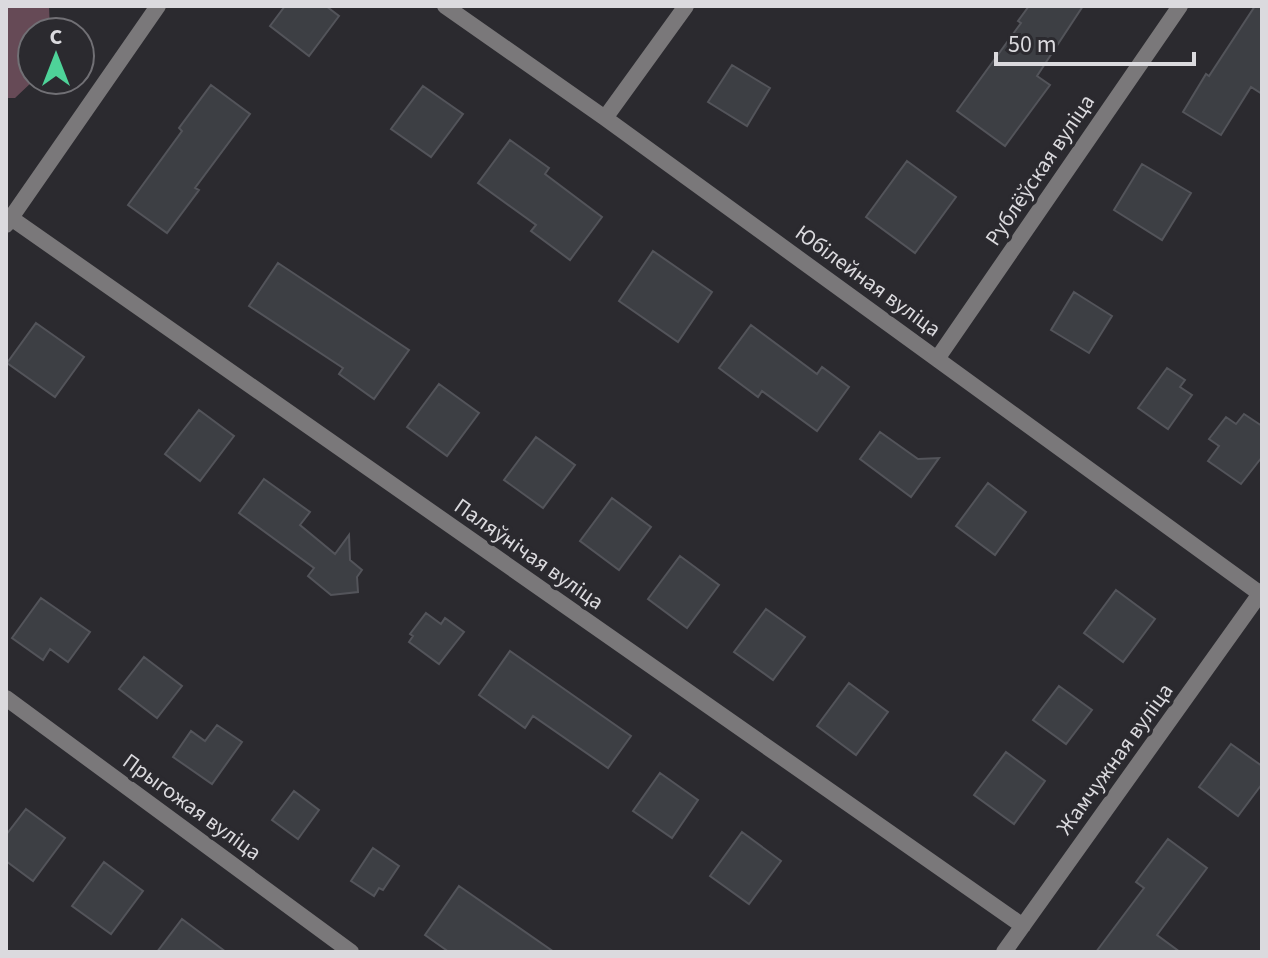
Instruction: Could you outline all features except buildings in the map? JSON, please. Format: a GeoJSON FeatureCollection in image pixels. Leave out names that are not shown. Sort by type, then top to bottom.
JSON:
{"type":"FeatureCollection","features":[{"type":"Feature","properties":{"kind":"street"},"geometry":{"type":"LineString","coordinates":[[8,222],[158,6]]}},
{"type":"Feature","properties":{"kind":"street","name":"Юбілейная вуліца"},"geometry":{"type":"LineString","coordinates":[[445,6],[605,118],[1261,593]]}},
{"type":"Feature","properties":{"kind":"street"},"geometry":{"type":"LineString","coordinates":[[605,118],[686,6]]}},
{"type":"Feature","properties":{"kind":"street","name":"Рублёўская вуліца"},"geometry":{"type":"LineString","coordinates":[[937,359],[1180,6]]}},
{"type":"Feature","properties":{"kind":"street","name":"Паляўнічая вуліца"},"geometry":{"type":"LineString","coordinates":[[8,222],[1023,926]]}},
{"type":"Feature","properties":{"kind":"street","name":"Жамчужная вуліца"},"geometry":{"type":"LineString","coordinates":[[1004,952],[1261,593]]}},
{"type":"Feature","properties":{"kind":"street","name":"Прыгожая вуліца"},"geometry":{"type":"LineString","coordinates":[[6,698],[351,952]]}},
{"type":"Feature","properties":{"kind":"shaded area"},"geometry":{"type":"Polygon","coordinates":[[[6,6],[49,6],[49,16],[16,16],[17,96],[6,98],[6,6]]]}}]}
